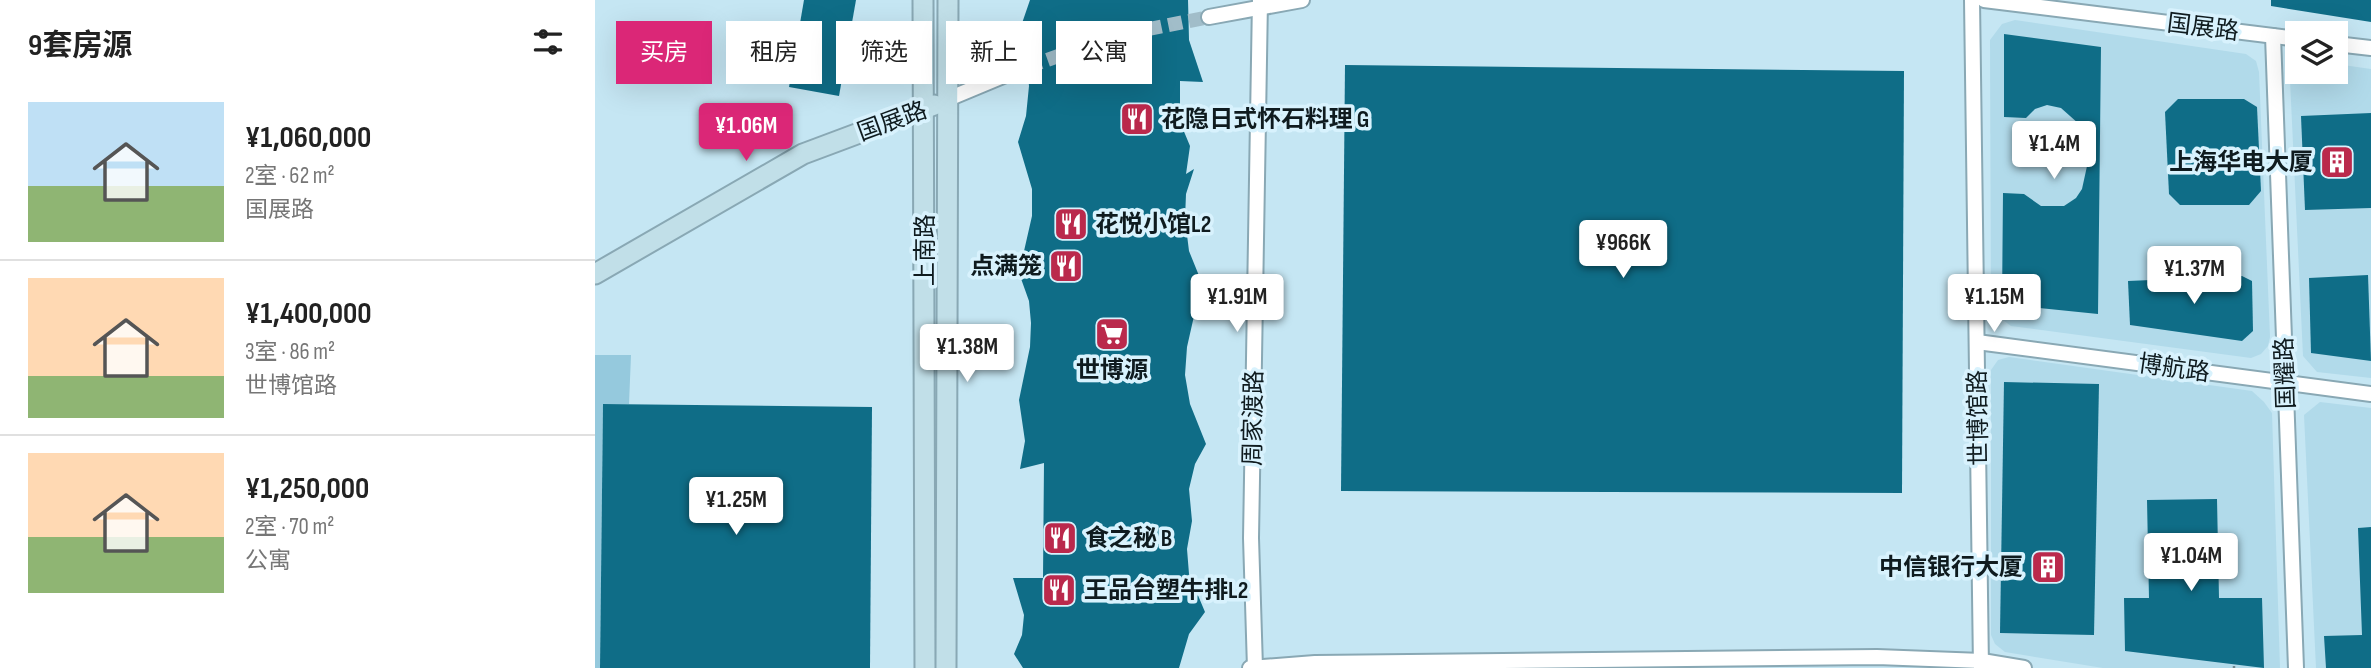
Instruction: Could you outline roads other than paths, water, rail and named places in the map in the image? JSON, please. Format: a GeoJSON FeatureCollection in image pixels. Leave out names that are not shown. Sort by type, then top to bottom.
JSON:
{"type":"FeatureCollection","features":[{"type":"Feature","properties":{"kind":"main road","name":"上南路"},"geometry":{"type":"LineString","coordinates":[[923,0],[925,668]]}},
{"type":"Feature","properties":{"kind":"main road","name":"上南路"},"geometry":{"type":"LineString","coordinates":[[946,668],[948,0]]}},
{"type":"Feature","properties":{"kind":"main road","name":"国展路"},"geometry":{"type":"LineString","coordinates":[[595,274],[803,154],[948,99]]}},
{"type":"Feature","properties":{"kind":"street"},"geometry":{"type":"LineString","coordinates":[[1209,17],[1260,3],[1302,0]]}},
{"type":"Feature","properties":{"kind":"street","name":"世博馆路"},"geometry":{"type":"LineString","coordinates":[[1972,0],[1981,665]]}},
{"type":"Feature","properties":{"kind":"street","name":"国展路"},"geometry":{"type":"LineString","coordinates":[[1984,0],[2285,37]]}},
{"type":"Feature","properties":{"kind":"street","name":"周家渡路"},"geometry":{"type":"LineString","coordinates":[[1253,668],[1251,538],[1260,3]]}},
{"type":"Feature","properties":{"kind":"street","name":"国耀路"},"geometry":{"type":"LineString","coordinates":[[2273,36],[2296,668]]}},
{"type":"Feature","properties":{"kind":"street"},"geometry":{"type":"LineString","coordinates":[[2348,45],[2371,48]]}},
{"type":"Feature","properties":{"kind":"street","name":"国展路"},"geometry":{"type":"LineString","coordinates":[[948,99],[984,84]]}},
{"type":"Feature","properties":{"kind":"street","name":"博航路"},"geometry":{"type":"LineString","coordinates":[[1977,342],[2371,394]]}},
{"type":"Feature","properties":{"kind":"street"},"geometry":{"type":"LineString","coordinates":[[1253,668],[1315,663],[1877,657],[2024,668]]}},
{"type":"Feature","properties":{"kind":"tunnel"},"geometry":{"type":"LineString","coordinates":[[1042,62],[1114,36],[1209,17]]}},
{"type":"Feature","properties":{"kind":"place","name":"花隐日式怀石料理 G"},"geometry":{"type":"Point","coordinates":[1137,119]}},
{"type":"Feature","properties":{"kind":"place","name":"上海华电大厦"},"geometry":{"type":"Point","coordinates":[2337,162]}},
{"type":"Feature","properties":{"kind":"place","name":"花悦小馆L2"},"geometry":{"type":"Point","coordinates":[1071,224]}},
{"type":"Feature","properties":{"kind":"place","name":"点满笼"},"geometry":{"type":"Point","coordinates":[1066,266]}},
{"type":"Feature","properties":{"kind":"place","name":"世博源"},"geometry":{"type":"Point","coordinates":[1112,334]}},
{"type":"Feature","properties":{"kind":"place","name":"食之秘 B"},"geometry":{"type":"Point","coordinates":[1060,538]}},
{"type":"Feature","properties":{"kind":"place","name":"中信银行大厦"},"geometry":{"type":"Point","coordinates":[2048,567]}},
{"type":"Feature","properties":{"kind":"place","name":"王品台塑牛排L2"},"geometry":{"type":"Point","coordinates":[1059,590]}}]}
